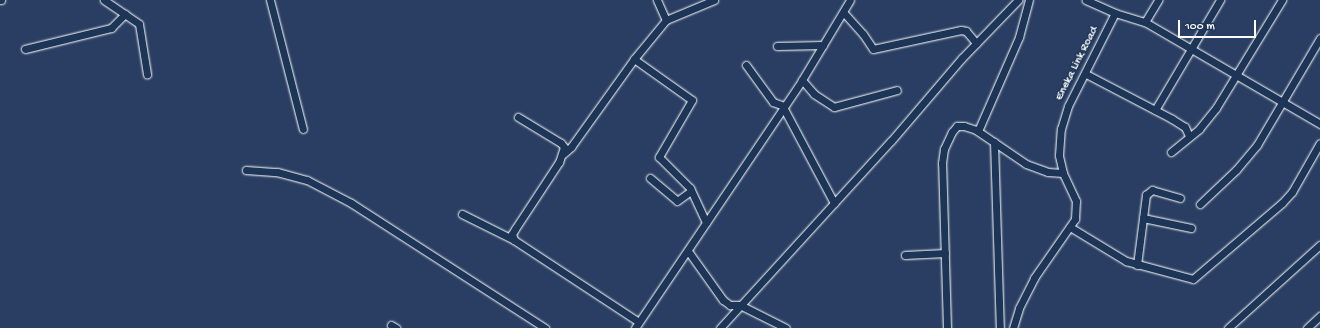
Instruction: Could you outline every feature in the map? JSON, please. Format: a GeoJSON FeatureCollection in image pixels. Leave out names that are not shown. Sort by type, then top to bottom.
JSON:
{"type":"FeatureCollection","features":[{"type":"Feature","properties":{"kind":"street"},"geometry":{"type":"LineString","coordinates":[[104,0],[139,24],[147,74]]}},
{"type":"Feature","properties":{"kind":"street"},"geometry":{"type":"LineString","coordinates":[[270,0],[303,129]]}},
{"type":"Feature","properties":{"kind":"street"},"geometry":{"type":"LineString","coordinates":[[657,0],[666,20]]}},
{"type":"Feature","properties":{"kind":"street"},"geometry":{"type":"LineString","coordinates":[[514,240],[512,234],[563,154],[572,147],[634,59],[666,20],[714,0]]}},
{"type":"Feature","properties":{"kind":"street"},"geometry":{"type":"LineString","coordinates":[[462,214],[514,240],[637,325],[802,80],[844,13],[850,0]]}},
{"type":"Feature","properties":{"kind":"street"},"geometry":{"type":"LineString","coordinates":[[720,328],[834,203],[976,43],[1018,0]]}},
{"type":"Feature","properties":{"kind":"street"},"geometry":{"type":"LineString","coordinates":[[978,131],[1019,37],[1029,0]]}},
{"type":"Feature","properties":{"kind":"street"},"geometry":{"type":"LineString","coordinates":[[1087,0],[1115,13],[1145,22],[1283,101],[1320,124]]}},
{"type":"Feature","properties":{"kind":"street"},"geometry":{"type":"LineString","coordinates":[[1145,22],[1158,0]]}},
{"type":"Feature","properties":{"kind":"street"},"geometry":{"type":"LineString","coordinates":[[1155,110],[1190,48],[1220,0]]}},
{"type":"Feature","properties":{"kind":"street"},"geometry":{"type":"LineString","coordinates":[[1171,152],[1206,122],[1238,76],[1282,0]]}},
{"type":"Feature","properties":{"kind":"street"},"geometry":{"type":"LineString","coordinates":[[844,13],[863,34],[872,49],[961,30],[966,31],[976,43]]}},
{"type":"Feature","properties":{"kind":"street","name":"Eneka Link Road"},"geometry":{"type":"LineString","coordinates":[[1013,328],[1019,308],[1034,278],[1075,218],[1076,205],[1063,173],[1059,155],[1061,129],[1068,106],[1086,74],[1115,13]]}},
{"type":"Feature","properties":{"kind":"street"},"geometry":{"type":"LineString","coordinates":[[25,49],[111,28],[125,14]]}},
{"type":"Feature","properties":{"kind":"street"},"geometry":{"type":"LineString","coordinates":[[1200,204],[1247,158],[1320,38]]}},
{"type":"Feature","properties":{"kind":"street"},"geometry":{"type":"LineString","coordinates":[[777,46],[823,45]]}},
{"type":"Feature","properties":{"kind":"street"},"geometry":{"type":"LineString","coordinates":[[634,59],[692,100],[659,157],[691,191],[706,222]]}},
{"type":"Feature","properties":{"kind":"street"},"geometry":{"type":"LineString","coordinates":[[746,65],[773,102],[784,107],[834,203]]}},
{"type":"Feature","properties":{"kind":"street"},"geometry":{"type":"LineString","coordinates":[[1086,74],[1185,127],[1189,136]]}},
{"type":"Feature","properties":{"kind":"street"},"geometry":{"type":"LineString","coordinates":[[802,80],[814,94],[834,107],[897,90]]}},
{"type":"Feature","properties":{"kind":"street"},"geometry":{"type":"LineString","coordinates":[[518,117],[561,143],[563,154]]}},
{"type":"Feature","properties":{"kind":"street"},"geometry":{"type":"LineString","coordinates":[[947,328],[944,149],[947,140],[957,126],[964,126],[978,131],[1035,168],[1063,173]]}},
{"type":"Feature","properties":{"kind":"street"},"geometry":{"type":"LineString","coordinates":[[994,142],[1000,328]]}},
{"type":"Feature","properties":{"kind":"street"},"geometry":{"type":"LineString","coordinates":[[1070,227],[1137,266],[1193,279],[1282,203],[1292,192],[1320,144]]}},
{"type":"Feature","properties":{"kind":"street"},"geometry":{"type":"LineString","coordinates":[[246,170],[277,172],[307,180],[351,203],[545,328]]}},
{"type":"Feature","properties":{"kind":"street"},"geometry":{"type":"LineString","coordinates":[[650,178],[677,201],[691,191]]}},
{"type":"Feature","properties":{"kind":"street"},"geometry":{"type":"LineString","coordinates":[[1137,266],[1146,195],[1149,192],[1180,198]]}},
{"type":"Feature","properties":{"kind":"street"},"geometry":{"type":"LineString","coordinates":[[1143,218],[1191,228]]}},
{"type":"Feature","properties":{"kind":"street"},"geometry":{"type":"LineString","coordinates":[[1233,327],[1320,245]]}},
{"type":"Feature","properties":{"kind":"street"},"geometry":{"type":"LineString","coordinates":[[688,251],[723,300],[730,305],[740,305],[786,328]]}},
{"type":"Feature","properties":{"kind":"street"},"geometry":{"type":"LineString","coordinates":[[905,254],[945,253]]}},
{"type":"Feature","properties":{"kind":"street"},"geometry":{"type":"LineString","coordinates":[[1306,328],[1320,316]]}}]}
